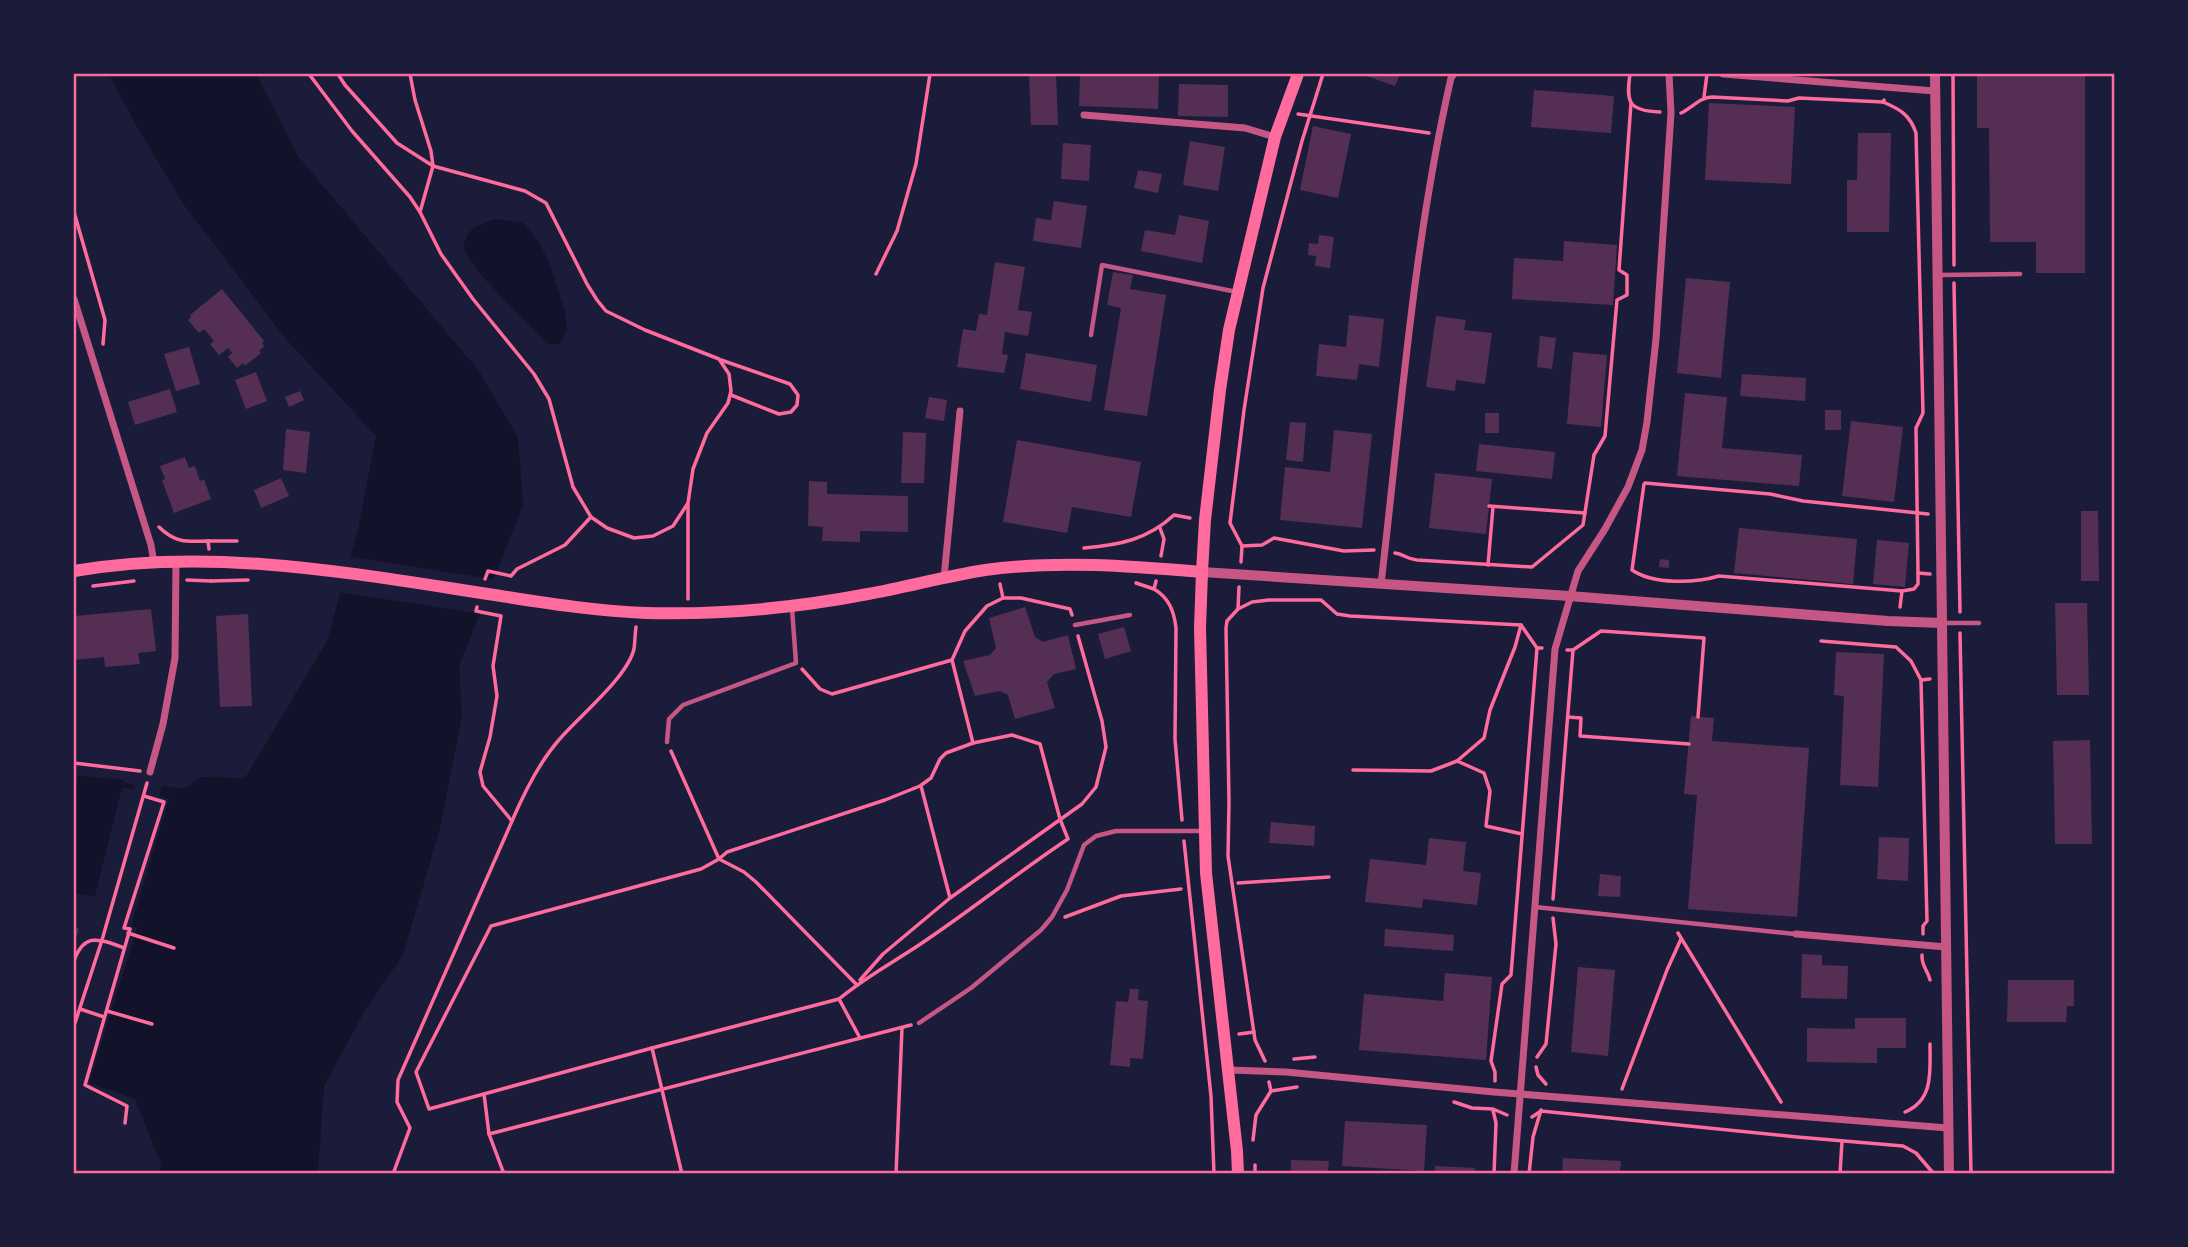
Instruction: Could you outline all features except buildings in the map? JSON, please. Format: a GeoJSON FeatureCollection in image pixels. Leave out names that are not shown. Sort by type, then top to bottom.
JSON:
{"type":"FeatureCollection","features":[{"type":"Feature","properties":{"kind":"main road"},"geometry":{"type":"LineString","coordinates":[[1238,1174],[1206,873],[1200,628],[1202,572],[1220,390],[1229,330],[1275,137],[1298,74]]}},
{"type":"Feature","properties":{"kind":"main road"},"geometry":{"type":"LineString","coordinates":[[74,571],[176,562],[275,564],[329,569],[590,609],[688,613],[792,607],[985,570],[1042,565],[1091,565],[1202,572]]}},
{"type":"Feature","properties":{"kind":"street"},"geometry":{"type":"LineString","coordinates":[[1381,584],[1416,271],[1438,135],[1454,74]]}},
{"type":"Feature","properties":{"kind":"street"},"geometry":{"type":"LineString","coordinates":[[1514,1174],[1555,649],[1577,571],[1605,529],[1628,487],[1642,450],[1656,339],[1671,113],[1669,74]]}},
{"type":"Feature","properties":{"kind":"street"},"geometry":{"type":"LineString","coordinates":[[1723,74],[1935,91]]}},
{"type":"Feature","properties":{"kind":"street"},"geometry":{"type":"LineString","coordinates":[[1935,74],[1949,1174]]}},
{"type":"Feature","properties":{"kind":"street"},"geometry":{"type":"LineString","coordinates":[[1084,115],[1245,128],[1275,137]]}},
{"type":"Feature","properties":{"kind":"street"},"geometry":{"type":"LineString","coordinates":[[74,299],[151,545],[154,563]]}},
{"type":"Feature","properties":{"kind":"street"},"geometry":{"type":"LineString","coordinates":[[943,579],[960,411]]}},
{"type":"Feature","properties":{"kind":"street"},"geometry":{"type":"LineString","coordinates":[[150,772],[176,657],[176,562]]}},
{"type":"Feature","properties":{"kind":"street"},"geometry":{"type":"LineString","coordinates":[[1202,572],[1941,623]]}},
{"type":"Feature","properties":{"kind":"street"},"geometry":{"type":"LineString","coordinates":[[1796,934],[1946,947]]}},
{"type":"Feature","properties":{"kind":"street"},"geometry":{"type":"LineString","coordinates":[[1228,1070],[1948,1129]]}},
{"type":"Feature","properties":{"kind":"lane"},"geometry":{"type":"LineString","coordinates":[[1091,335],[1102,265],[1238,292]]}},
{"type":"Feature","properties":{"kind":"lane"},"geometry":{"type":"LineString","coordinates":[[1939,275],[2020,274]]}},
{"type":"Feature","properties":{"kind":"lane"},"geometry":{"type":"LineString","coordinates":[[667,742],[669,719],[683,705],[796,663],[792,607]]}},
{"type":"Feature","properties":{"kind":"lane"},"geometry":{"type":"LineString","coordinates":[[1075,625],[1130,615]]}},
{"type":"Feature","properties":{"kind":"lane"},"geometry":{"type":"LineString","coordinates":[[1941,623],[1979,622]]}},
{"type":"Feature","properties":{"kind":"lane"},"geometry":{"type":"LineString","coordinates":[[919,1023],[971,988],[1041,930],[1067,890],[1084,845],[1096,836],[1116,831],[1204,831]]}},
{"type":"Feature","properties":{"kind":"lane"},"geometry":{"type":"LineString","coordinates":[[1535,907],[1796,934]]}},
{"type":"Feature","properties":{"kind":"path"},"geometry":{"type":"LineString","coordinates":[[309,74],[352,131],[404,190],[420,212],[441,254],[473,299],[534,374],[550,399],[573,487],[591,517],[607,528],[634,538],[653,536],[673,526],[688,503]]}},
{"type":"Feature","properties":{"kind":"path"},"geometry":{"type":"LineString","coordinates":[[338,74],[397,143],[433,166],[525,191],[546,203],[587,284],[606,311],[645,330],[790,384],[798,395],[797,404],[791,412],[779,414],[730,395]]}},
{"type":"Feature","properties":{"kind":"path"},"geometry":{"type":"LineString","coordinates":[[410,74],[433,166],[420,212]]}},
{"type":"Feature","properties":{"kind":"path"},"geometry":{"type":"LineString","coordinates":[[876,274],[897,232],[916,164],[929,74]]}},
{"type":"Feature","properties":{"kind":"path"},"geometry":{"type":"LineString","coordinates":[[1238,609],[1242,546],[1230,523],[1250,372],[1264,288],[1323,74]]}},
{"type":"Feature","properties":{"kind":"path"},"geometry":{"type":"LineString","coordinates":[[1630,74],[1627,96],[1631,103],[1645,111],[1671,113],[1681,113],[1692,108],[1704,97],[1707,74]]}},
{"type":"Feature","properties":{"kind":"path"},"geometry":{"type":"LineString","coordinates":[[1883,102],[1885,86]]}},
{"type":"Feature","properties":{"kind":"path"},"geometry":{"type":"LineString","coordinates":[[1704,97],[1883,102],[1902,110],[1914,125],[1923,412],[1916,428],[1918,573]]}},
{"type":"Feature","properties":{"kind":"path"},"geometry":{"type":"LineString","coordinates":[[1242,546],[1262,545],[1274,538],[1345,551],[1371,550],[1401,554],[1407,559],[1532,567],[1583,525],[1594,455],[1605,436],[1617,300],[1627,295],[1628,275],[1619,270],[1631,103]]}},
{"type":"Feature","properties":{"kind":"path"},"geometry":{"type":"LineString","coordinates":[[1309,117],[1438,135]]}},
{"type":"Feature","properties":{"kind":"path"},"geometry":{"type":"LineString","coordinates":[[74,212],[105,320],[103,345]]}},
{"type":"Feature","properties":{"kind":"path"},"geometry":{"type":"LineString","coordinates":[[688,613],[688,503],[693,469],[707,433],[728,403],[730,395],[729,374],[719,359]]}},
{"type":"Feature","properties":{"kind":"path"},"geometry":{"type":"LineString","coordinates":[[1645,483],[1940,515]]}},
{"type":"Feature","properties":{"kind":"path"},"geometry":{"type":"LineString","coordinates":[[1488,565],[1491,507],[1585,513]]}},
{"type":"Feature","properties":{"kind":"path"},"geometry":{"type":"LineString","coordinates":[[1160,528],[1174,515]]}},
{"type":"Feature","properties":{"kind":"path"},"geometry":{"type":"LineString","coordinates":[[511,576],[517,569],[565,545],[591,517]]}},
{"type":"Feature","properties":{"kind":"path"},"geometry":{"type":"LineString","coordinates":[[158,526],[170,537],[187,542],[237,541]]}},
{"type":"Feature","properties":{"kind":"path"},"geometry":{"type":"LineString","coordinates":[[176,580],[211,581],[208,541]]}},
{"type":"Feature","properties":{"kind":"path"},"geometry":{"type":"LineString","coordinates":[[1699,582],[1719,576],[1902,591]]}},
{"type":"Feature","properties":{"kind":"path"},"geometry":{"type":"LineString","coordinates":[[87,587],[140,580]]}},
{"type":"Feature","properties":{"kind":"path"},"geometry":{"type":"LineString","coordinates":[[1000,584],[1003,598]]}},
{"type":"Feature","properties":{"kind":"path"},"geometry":{"type":"LineString","coordinates":[[856,984],[920,944],[1068,839],[1060,819],[1040,744],[1012,735],[973,743],[946,753],[931,778],[920,786],[885,800],[727,852],[701,869],[491,926],[415,1072],[429,1109],[839,999],[883,954],[950,898],[1060,819],[1082,804],[1096,787],[1106,747],[1102,721],[1070,609],[1021,598],[1003,598],[987,606],[965,631],[952,660],[973,743]]}},
{"type":"Feature","properties":{"kind":"path"},"geometry":{"type":"LineString","coordinates":[[1254,1149],[1256,1115],[1271,1091],[1264,1056],[1255,1040],[1236,925],[1228,856],[1227,621],[1238,609],[1252,602],[1321,600],[1337,614],[1350,616],[1521,625]]}},
{"type":"Feature","properties":{"kind":"path"},"geometry":{"type":"LineString","coordinates":[[501,616],[494,666],[497,696],[491,737],[480,772],[483,786],[512,821]]}},
{"type":"Feature","properties":{"kind":"path"},"geometry":{"type":"LineString","coordinates":[[1494,1092],[1495,1072],[1491,1061],[1502,984],[1511,975],[1537,648],[1521,625]]}},
{"type":"Feature","properties":{"kind":"path"},"geometry":{"type":"LineString","coordinates":[[1353,770],[1430,771],[1457,761],[1485,738],[1490,710],[1521,625]]}},
{"type":"Feature","properties":{"kind":"path"},"geometry":{"type":"LineString","coordinates":[[393,1174],[410,1128],[397,1102],[398,1080],[512,821],[528,785],[557,742],[601,697],[625,667],[634,650],[636,627]]}},
{"type":"Feature","properties":{"kind":"path"},"geometry":{"type":"LineString","coordinates":[[1177,628],[1175,739],[1211,1096],[1214,1174]]}},
{"type":"Feature","properties":{"kind":"path"},"geometry":{"type":"LineString","coordinates":[[1537,648],[1573,650],[1601,631],[1704,638],[1698,717]]}},
{"type":"Feature","properties":{"kind":"path"},"geometry":{"type":"LineString","coordinates":[[1821,641],[1896,647],[1911,661],[1921,680],[1927,920],[1923,926],[1921,964],[1929,974],[1931,985]]}},
{"type":"Feature","properties":{"kind":"path"},"geometry":{"type":"LineString","coordinates":[[1451,1101],[1472,1108],[1493,1109],[1517,1117],[1531,1117],[1552,1101],[1546,1082],[1538,1075],[1535,1062],[1538,1052],[1546,1044],[1556,944],[1552,909],[1573,650]]}},
{"type":"Feature","properties":{"kind":"path"},"geometry":{"type":"LineString","coordinates":[[796,663],[820,689],[832,694],[952,660]]}},
{"type":"Feature","properties":{"kind":"path"},"geometry":{"type":"LineString","coordinates":[[1921,680],[1960,679]]}},
{"type":"Feature","properties":{"kind":"path"},"geometry":{"type":"LineString","coordinates":[[1568,717],[1581,718],[1580,736],[1689,744]]}},
{"type":"Feature","properties":{"kind":"path"},"geometry":{"type":"LineString","coordinates":[[667,742],[719,859],[744,872],[756,882],[856,984]]}},
{"type":"Feature","properties":{"kind":"path"},"geometry":{"type":"LineString","coordinates":[[1457,761],[1485,773],[1490,791],[1486,826],[1522,834]]}},
{"type":"Feature","properties":{"kind":"path"},"geometry":{"type":"LineString","coordinates":[[74,763],[150,772],[102,940],[74,1026]]}},
{"type":"Feature","properties":{"kind":"path"},"geometry":{"type":"LineString","coordinates":[[920,786],[950,898]]}},
{"type":"Feature","properties":{"kind":"path"},"geometry":{"type":"LineString","coordinates":[[125,1123],[127,1106],[85,1085],[130,929],[124,928],[164,802],[144,796]]}},
{"type":"Feature","properties":{"kind":"path"},"geometry":{"type":"LineString","coordinates":[[1238,883],[1329,877]]}},
{"type":"Feature","properties":{"kind":"path"},"geometry":{"type":"LineString","coordinates":[[1057,919],[1121,896],[1181,889]]}},
{"type":"Feature","properties":{"kind":"path"},"geometry":{"type":"LineString","coordinates":[[1670,921],[1781,1102]]}},
{"type":"Feature","properties":{"kind":"path"},"geometry":{"type":"LineString","coordinates":[[128,933],[174,948]]}},
{"type":"Feature","properties":{"kind":"path"},"geometry":{"type":"LineString","coordinates":[[1622,1088],[1681,939]]}},
{"type":"Feature","properties":{"kind":"path"},"geometry":{"type":"LineString","coordinates":[[74,961],[79,947],[87,941],[102,940],[124,948]]}},
{"type":"Feature","properties":{"kind":"path"},"geometry":{"type":"LineString","coordinates":[[839,999],[860,1038]]}},
{"type":"Feature","properties":{"kind":"path"},"geometry":{"type":"LineString","coordinates":[[80,1009],[105,1017]]}},
{"type":"Feature","properties":{"kind":"path"},"geometry":{"type":"LineString","coordinates":[[106,1011],[152,1024]]}},
{"type":"Feature","properties":{"kind":"path"},"geometry":{"type":"LineString","coordinates":[[489,1134],[902,1027],[896,1174]]}},
{"type":"Feature","properties":{"kind":"path"},"geometry":{"type":"LineString","coordinates":[[1903,1146],[1905,1112],[1916,1108],[1925,1096],[1930,1079],[1931,1038]]}},
{"type":"Feature","properties":{"kind":"path"},"geometry":{"type":"LineString","coordinates":[[652,1048],[682,1174]]}},
{"type":"Feature","properties":{"kind":"path"},"geometry":{"type":"LineString","coordinates":[[1271,1091],[1309,1088]]}},
{"type":"Feature","properties":{"kind":"path"},"geometry":{"type":"LineString","coordinates":[[484,1094],[489,1134],[504,1174]]}},
{"type":"Feature","properties":{"kind":"path"},"geometry":{"type":"LineString","coordinates":[[1493,1109],[1496,1123],[1494,1174]]}},
{"type":"Feature","properties":{"kind":"path"},"geometry":{"type":"LineString","coordinates":[[1541,1111],[1903,1146],[1916,1153],[1934,1174]]}},
{"type":"Feature","properties":{"kind":"path"},"geometry":{"type":"LineString","coordinates":[[1529,1174],[1533,1137],[1541,1111]]}},
{"type":"Feature","properties":{"kind":"path"},"geometry":{"type":"LineString","coordinates":[[1840,1174],[1842,1141]]}},
{"type":"Feature","properties":{"kind":"path"},"geometry":{"type":"LineString","coordinates":[[1255,1161],[1255,1174]]}},
{"type":"Feature","properties":{"kind":"shaded area"},"geometry":{"type":"Polygon","coordinates":[[[109,74],[256,74],[298,156],[479,371],[518,437],[523,505],[459,666],[462,716],[440,828],[403,955],[364,1012],[324,1086],[318,1173],[160,1173],[161,1164],[135,1099],[89,1083],[137,928],[131,926],[169,799],[159,796],[162,786],[184,789],[201,777],[245,778],[327,641],[358,530],[376,436],[286,339],[184,205],[109,74]]]}},
{"type":"Feature","properties":{"kind":"shaded area"},"geometry":{"type":"Polygon","coordinates":[[[496,219],[523,223],[538,240],[550,265],[565,312],[567,331],[560,344],[547,344],[479,273],[463,248],[471,231],[496,219]]]}},
{"type":"Feature","properties":{"kind":"shaded area"},"geometry":{"type":"Polygon","coordinates":[[[78,776],[124,780],[95,896],[74,894],[74,785],[78,776]]]}},
{"type":"Feature","properties":{"kind":"pier"},"geometry":{"type":"Polygon","coordinates":[[[347,556],[498,580],[484,614],[337,592],[347,556]]]}},
{"type":"Feature","properties":{"kind":"waterway"},"geometry":{"type":"LineString","coordinates":[[123,785],[133,787]]}}]}
